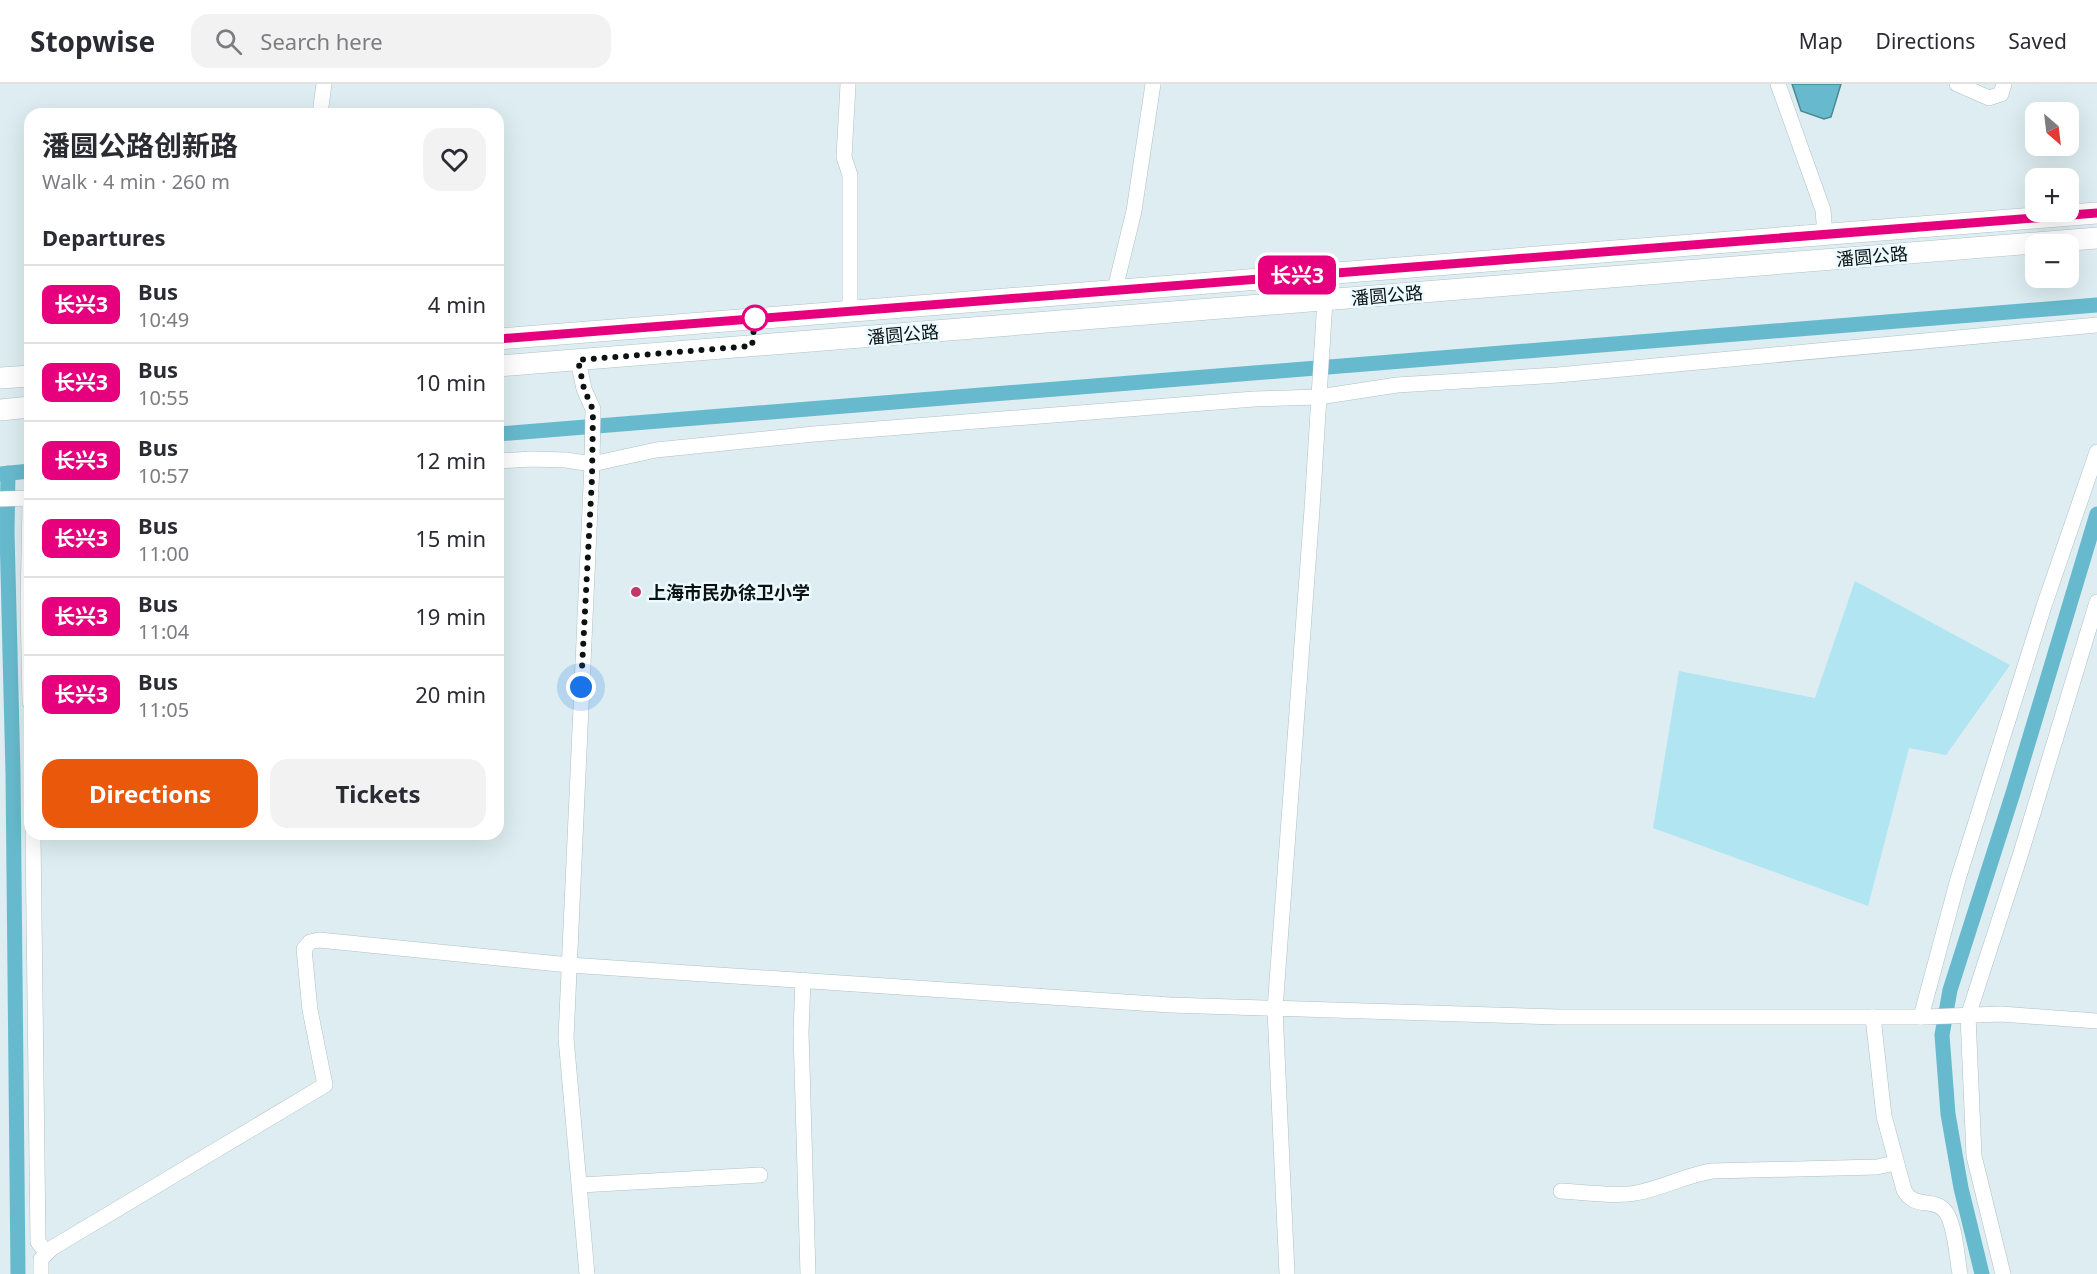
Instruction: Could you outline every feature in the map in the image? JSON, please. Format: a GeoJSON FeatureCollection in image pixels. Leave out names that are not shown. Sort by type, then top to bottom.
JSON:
{"type":"FeatureCollection","features":[{"type":"Feature","properties":{"kind":"main road","name":"潘圆公路"},"geometry":{"type":"LineString","coordinates":[[504,339],[2097,213]]}},
{"type":"Feature","properties":{"kind":"main road","name":"潘圆公路"},"geometry":{"type":"LineString","coordinates":[[504,366],[2097,238]]}},
{"type":"Feature","properties":{"kind":"main road"},"geometry":{"type":"LineString","coordinates":[[4,378],[24,376]]}},
{"type":"Feature","properties":{"kind":"main road"},"geometry":{"type":"LineString","coordinates":[[2,409],[24,407]]}},
{"type":"Feature","properties":{"kind":"street"},"geometry":{"type":"LineString","coordinates":[[321,108],[324,84]]}},
{"type":"Feature","properties":{"kind":"street"},"geometry":{"type":"LineString","coordinates":[[1115,289],[1134,211],[1153,84]]}},
{"type":"Feature","properties":{"kind":"street"},"geometry":{"type":"LineString","coordinates":[[1778,84],[1823,210],[1825,235]]}},
{"type":"Feature","properties":{"kind":"street"},"geometry":{"type":"LineString","coordinates":[[1957,84],[1989,98],[2001,94],[2004,84]]}},
{"type":"Feature","properties":{"kind":"street"},"geometry":{"type":"LineString","coordinates":[[848,85],[844,157],[850,175],[848,287],[850,310]]}},
{"type":"Feature","properties":{"kind":"street"},"geometry":{"type":"LineString","coordinates":[[1287,1274],[1275,1009],[1325,300]]}},
{"type":"Feature","properties":{"kind":"street"},"geometry":{"type":"LineString","coordinates":[[504,461],[592,459],[814,434],[1558,375],[2097,325]]}},
{"type":"Feature","properties":{"kind":"street"},"geometry":{"type":"LineString","coordinates":[[578,360],[584,389],[593,410],[566,1038],[587,1274]]}},
{"type":"Feature","properties":{"kind":"street"},"geometry":{"type":"LineString","coordinates":[[1923,1017],[1958,879],[2044,606],[2097,452]]}},
{"type":"Feature","properties":{"kind":"street"},"geometry":{"type":"LineString","coordinates":[[0,500],[24,500]]}},
{"type":"Feature","properties":{"kind":"street"},"geometry":{"type":"LineString","coordinates":[[2003,1274],[1974,1156],[1965,1016],[2020,855],[2097,602]]}},
{"type":"Feature","properties":{"kind":"street"},"geometry":{"type":"LineString","coordinates":[[33,840],[38,1242],[47,1253]]}},
{"type":"Feature","properties":{"kind":"street"},"geometry":{"type":"LineString","coordinates":[[41,1274],[41,1259],[47,1253],[325,1085],[309,1000],[304,949],[310,942],[320,940],[569,965],[1170,1005],[1558,1017],[1923,1017],[2001,1014],[2097,1021]]}},
{"type":"Feature","properties":{"kind":"street"},"geometry":{"type":"LineString","coordinates":[[803,980],[801,1032],[808,1274]]}},
{"type":"Feature","properties":{"kind":"street"},"geometry":{"type":"LineString","coordinates":[[1873,1017],[1884,1116],[1895,1163],[1908,1198],[1916,1202],[1937,1205],[1945,1210],[1950,1219],[1959,1274]]}},
{"type":"Feature","properties":{"kind":"street"},"geometry":{"type":"LineString","coordinates":[[1561,1191],[1633,1194],[1712,1171],[1877,1167],[1895,1163]]}},
{"type":"Feature","properties":{"kind":"street"},"geometry":{"type":"LineString","coordinates":[[580,1185],[760,1175]]}},
{"type":"Feature","properties":{"kind":"shaded area"},"geometry":{"type":"Polygon","coordinates":[[[1792,84],[1841,84],[1831,117],[1824,119],[1801,111],[1792,84]]]}},
{"type":"Feature","properties":{"kind":"shaded area"},"geometry":{"type":"Polygon","coordinates":[[[1855,581],[2010,665],[1946,755],[1909,748],[1868,906],[1653,828],[1679,671],[1815,698],[1855,581]]]}},
{"type":"Feature","properties":{"kind":"waterway"},"geometry":{"type":"LineString","coordinates":[[504,434],[2097,305]]}},
{"type":"Feature","properties":{"kind":"waterway"},"geometry":{"type":"LineString","coordinates":[[0,474],[24,472]]}},
{"type":"Feature","properties":{"kind":"waterway"},"geometry":{"type":"LineString","coordinates":[[8,473],[18,1274]]}},
{"type":"Feature","properties":{"kind":"waterway"},"geometry":{"type":"LineString","coordinates":[[1982,1274],[1961,1188],[1948,1114],[1942,1035],[1950,990],[2013,793],[2097,514]]}},
{"type":"Feature","properties":{"kind":"bus line","name":"长兴3"},"geometry":{"type":"LineString","coordinates":[[504,339],[2097,213]]}},
{"type":"Feature","properties":{"kind":"place","name":"上海市民办徐卫小学"},"geometry":{"type":"Point","coordinates":[636,592]}},
{"type":"Feature","properties":{"kind":"route"},"geometry":{"type":"LineString","coordinates":[[581,687],[592,478],[593,410],[584,389],[578,360],[752,346],[755,318]]}}]}
